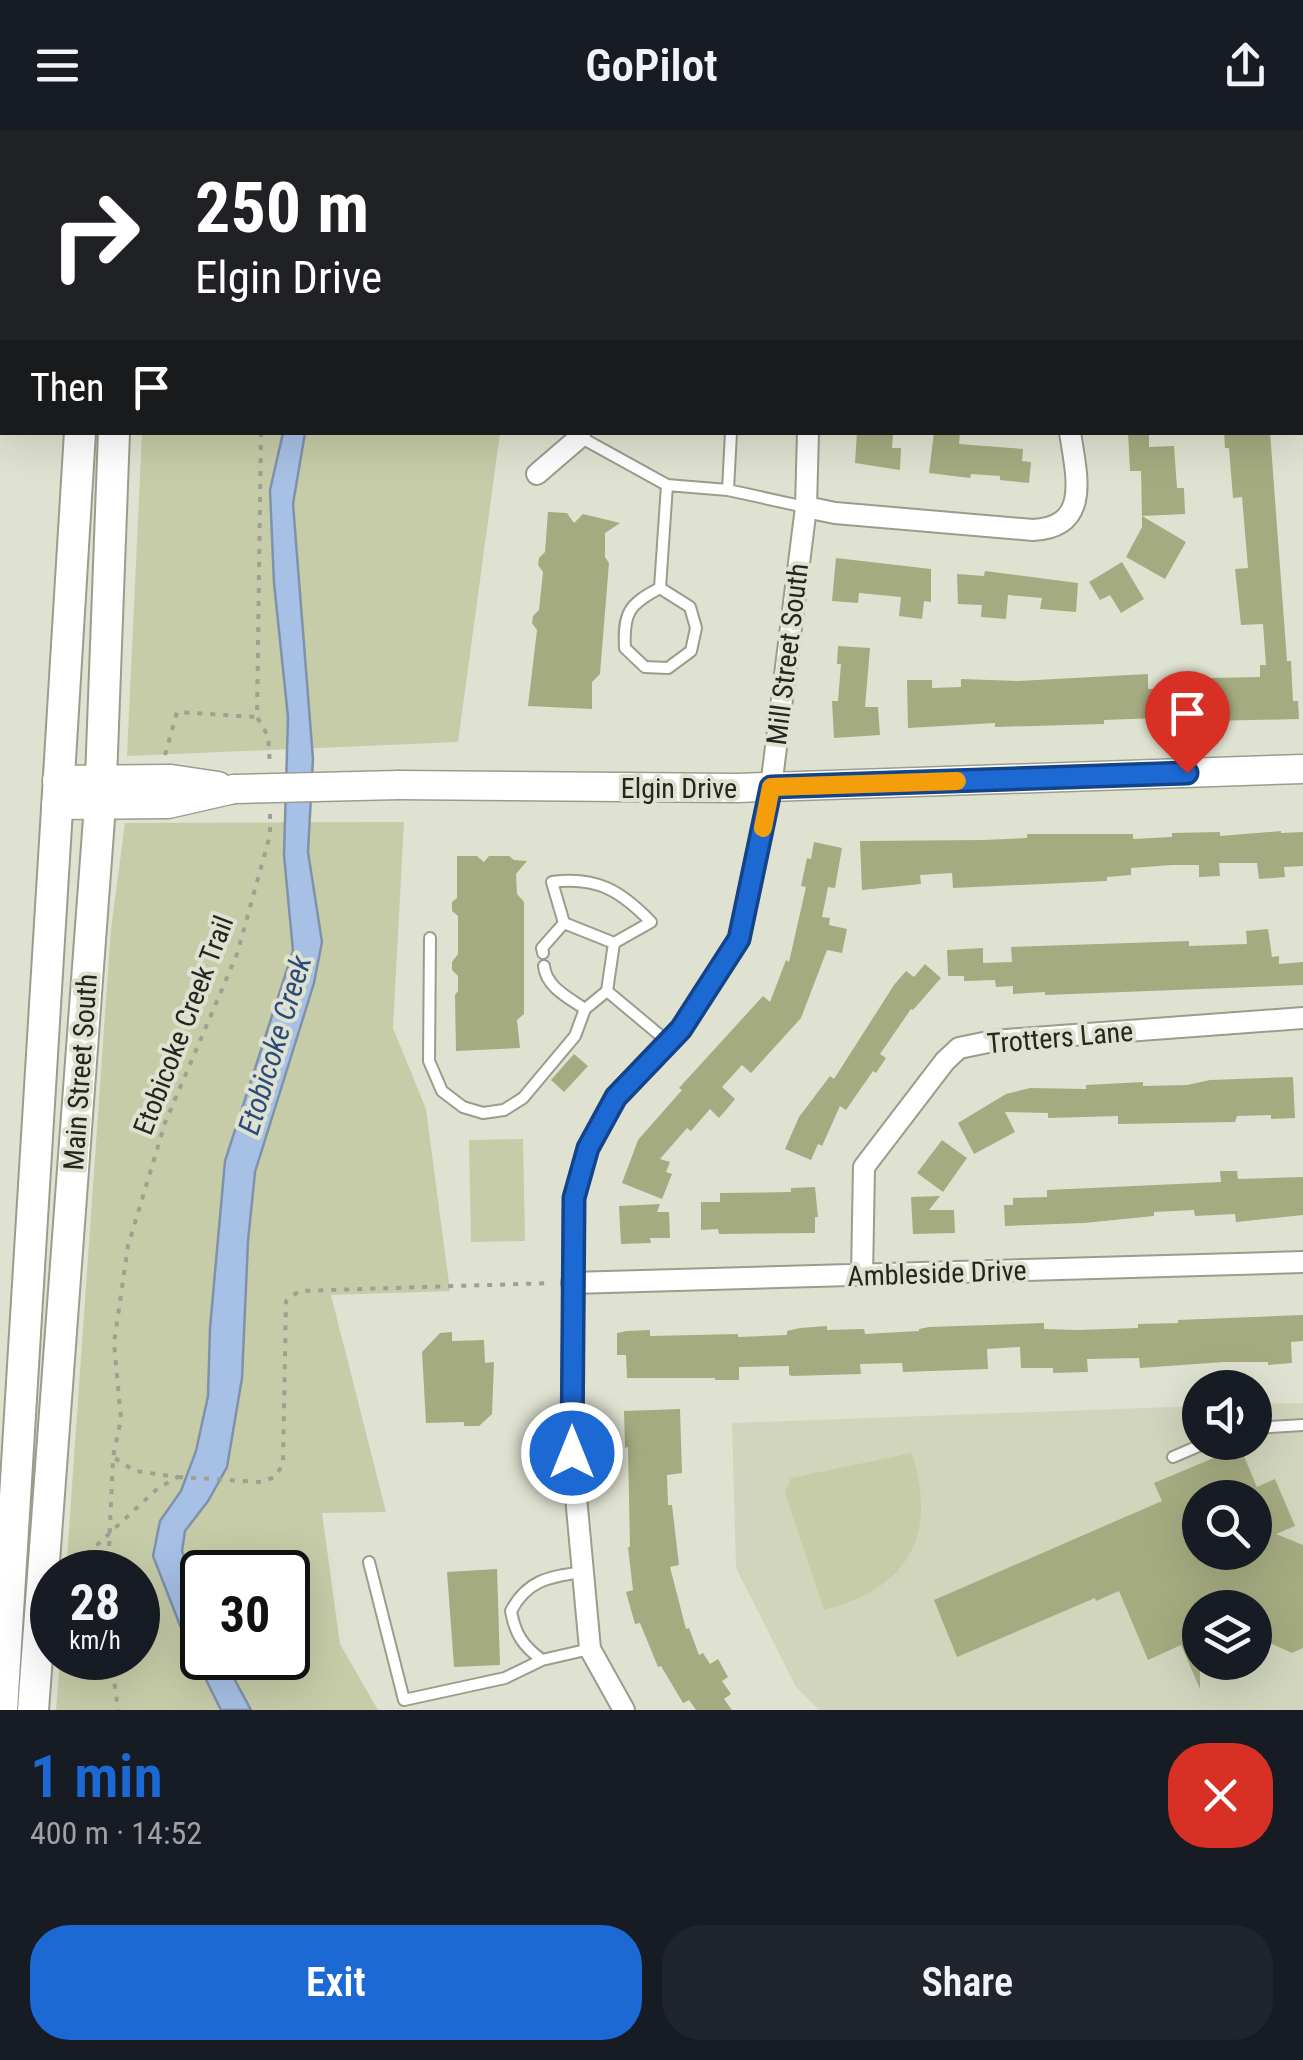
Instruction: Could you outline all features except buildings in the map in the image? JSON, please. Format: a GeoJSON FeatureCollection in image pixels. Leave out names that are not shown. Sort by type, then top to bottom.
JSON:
{"type":"FeatureCollection","features":[{"type":"Feature","properties":{"kind":"main road","name":"Main Street South"},"geometry":{"type":"LineString","coordinates":[[2,1710],[80,435]]}},
{"type":"Feature","properties":{"kind":"main road","name":"Main Street South"},"geometry":{"type":"LineString","coordinates":[[32,1710],[100,792],[114,435]]}},
{"type":"Feature","properties":{"kind":"street"},"geometry":{"type":"LineString","coordinates":[[537,474],[580,435]]}},
{"type":"Feature","properties":{"kind":"street","name":"Mill Street South"},"geometry":{"type":"LineString","coordinates":[[624,1710],[590,1649],[572,1453],[574,1198],[588,1148],[616,1097],[681,1029],[739,939],[771,787],[806,507],[808,435]]}},
{"type":"Feature","properties":{"kind":"street"},"geometry":{"type":"LineString","coordinates":[[806,507],[834,513],[1054,529],[1071,514],[1078,490],[1070,435]]}},
{"type":"Feature","properties":{"kind":"street","name":"Elgin Drive"},"geometry":{"type":"LineString","coordinates":[[57,792],[100,792],[171,778],[234,789],[771,787],[1303,769]]}},
{"type":"Feature","properties":{"kind":"street","name":"Trotters Lane"},"geometry":{"type":"LineString","coordinates":[[862,1276],[864,1167],[959,1048],[993,1041],[1303,1018]]}},
{"type":"Feature","properties":{"kind":"street","name":"Ambleside Drive"},"geometry":{"type":"LineString","coordinates":[[572,1283],[1303,1262]]}},
{"type":"Feature","properties":{"kind":"lane"},"geometry":{"type":"LineString","coordinates":[[580,435],[667,485],[728,490],[806,507]]}},
{"type":"Feature","properties":{"kind":"lane"},"geometry":{"type":"LineString","coordinates":[[728,490],[732,435]]}},
{"type":"Feature","properties":{"kind":"lane"},"geometry":{"type":"LineString","coordinates":[[660,588],[667,485]]}},
{"type":"Feature","properties":{"kind":"lane"},"geometry":{"type":"LineString","coordinates":[[660,588],[690,607],[696,628],[691,651],[668,668],[645,668],[625,648],[624,622],[637,600],[660,588]]}},
{"type":"Feature","properties":{"kind":"lane"},"geometry":{"type":"LineString","coordinates":[[564,923],[552,882],[576,879],[602,885],[631,901],[652,922],[614,943]]}},
{"type":"Feature","properties":{"kind":"lane"},"geometry":{"type":"LineString","coordinates":[[564,923],[614,943]]}},
{"type":"Feature","properties":{"kind":"lane"},"geometry":{"type":"LineString","coordinates":[[542,953],[564,923]]}},
{"type":"Feature","properties":{"kind":"lane"},"geometry":{"type":"LineString","coordinates":[[430,938],[429,1061],[442,1091],[463,1107],[483,1113],[504,1110],[524,1098],[575,1036],[585,1009],[607,992],[614,943]]}},
{"type":"Feature","properties":{"kind":"lane"},"geometry":{"type":"LineString","coordinates":[[544,966],[544,975],[559,992],[585,1009]]}},
{"type":"Feature","properties":{"kind":"lane"},"geometry":{"type":"LineString","coordinates":[[607,992],[668,1042]]}},
{"type":"Feature","properties":{"kind":"lane"},"geometry":{"type":"LineString","coordinates":[[1272,1427],[1303,1424]]}},
{"type":"Feature","properties":{"kind":"lane"},"geometry":{"type":"LineString","coordinates":[[1173,1457],[1182,1453]]}},
{"type":"Feature","properties":{"kind":"lane"},"geometry":{"type":"LineString","coordinates":[[370,1562],[404,1700],[505,1678],[542,1660],[590,1649]]}},
{"type":"Feature","properties":{"kind":"lane"},"geometry":{"type":"LineString","coordinates":[[542,1660],[526,1648],[515,1632],[510,1611],[520,1593],[540,1579],[583,1571]]}},
{"type":"Feature","properties":{"kind":"path"},"geometry":{"type":"LineString","coordinates":[[261,435],[256,717],[268,736],[270,779]]}},
{"type":"Feature","properties":{"kind":"path"},"geometry":{"type":"LineString","coordinates":[[164,764],[177,712],[256,717]]}},
{"type":"Feature","properties":{"kind":"path","name":"Etobicoke Creek Trail"},"geometry":{"type":"LineString","coordinates":[[109,1550],[113,1457],[121,1419],[114,1343],[128,1246],[164,1123],[237,954],[270,835],[270,798]]}},
{"type":"Feature","properties":{"kind":"path"},"geometry":{"type":"LineString","coordinates":[[113,1457],[135,1472],[178,1477],[268,1480],[280,1471],[286,1300],[299,1291],[572,1283]]}},
{"type":"Feature","properties":{"kind":"path"},"geometry":{"type":"LineString","coordinates":[[93,1550],[158,1488],[178,1477]]}},
{"type":"Feature","properties":{"kind":"path"},"geometry":{"type":"LineString","coordinates":[[114,1680],[118,1710]]}},
{"type":"Feature","properties":{"kind":"shaded area"},"geometry":{"type":"Polygon","coordinates":[[[142,435],[500,435],[458,742],[127,756],[142,435]]]}},
{"type":"Feature","properties":{"kind":"shaded area"},"geometry":{"type":"Polygon","coordinates":[[[404,822],[393,1028],[426,1109],[450,1291],[331,1295],[386,1512],[322,1513],[340,1644],[378,1710],[56,1710],[58,1680],[160,1680],[160,1550],[68,1550],[111,929],[125,823],[404,822]]]}},
{"type":"Feature","properties":{"kind":"shaded area"},"geometry":{"type":"Polygon","coordinates":[[[523,1139],[525,1241],[471,1242],[469,1140],[523,1139]]]}},
{"type":"Feature","properties":{"kind":"shaded area"},"geometry":{"type":"Polygon","coordinates":[[[1303,1403],[1303,1710],[819,1710],[796,1687],[736,1568],[732,1423],[1182,1407],[1182,1460],[1272,1460],[1272,1404],[1303,1403]]]}},
{"type":"Feature","properties":{"kind":"shaded area"},"geometry":{"type":"Polygon","coordinates":[[[912,1453],[921,1510],[918,1534],[909,1555],[896,1573],[877,1588],[824,1610],[785,1493],[791,1478],[912,1453]]]}},
{"type":"Feature","properties":{"kind":"water","name":"Etobicoke Creek"},"geometry":{"type":"Polygon","coordinates":[[[283,435],[305,435],[293,504],[313,759],[308,852],[322,942],[314,983],[255,1172],[242,1378],[227,1467],[185,1531],[180,1550],[180,1625],[160,1574],[160,1550],[154,1550],[160,1521],[181,1491],[196,1451],[208,1396],[225,1161],[293,951],[284,855],[288,717],[274,583],[270,490],[283,435]]]}},
{"type":"Feature","properties":{"kind":"water"},"geometry":{"type":"Polygon","coordinates":[[[206,1680],[235,1680],[251,1710],[221,1710],[206,1680]]]}},
{"type":"Feature","properties":{"kind":"slow traffic"},"geometry":{"type":"LineString","coordinates":[[763,828],[771,787],[957,781]]}},
{"type":"Feature","properties":{"kind":"route"},"geometry":{"type":"LineString","coordinates":[[572,1453],[574,1198],[588,1148],[616,1097],[681,1029],[739,939],[771,787],[1187,773]]}}]}
